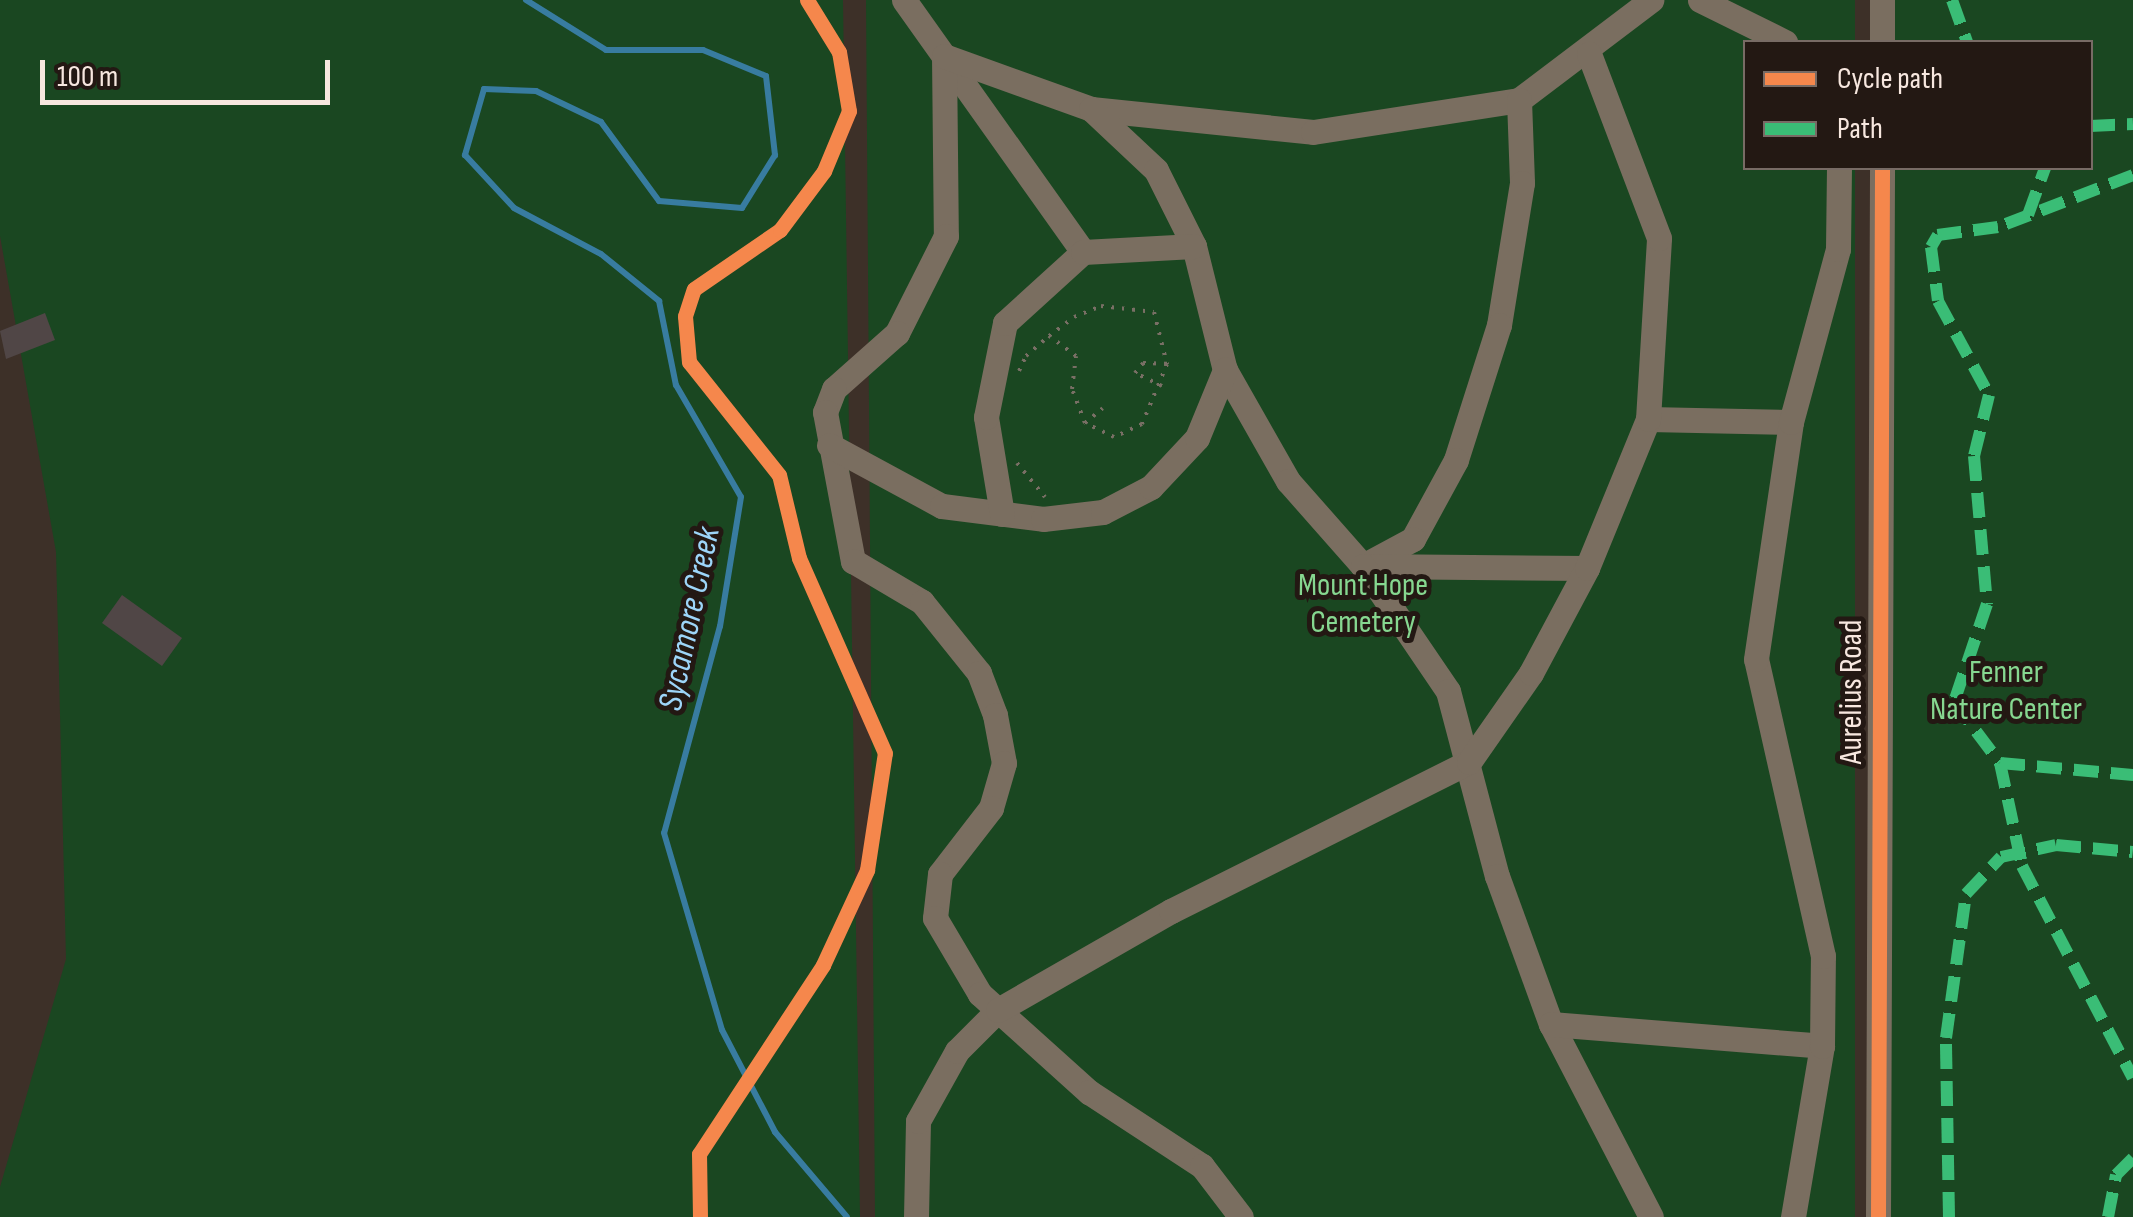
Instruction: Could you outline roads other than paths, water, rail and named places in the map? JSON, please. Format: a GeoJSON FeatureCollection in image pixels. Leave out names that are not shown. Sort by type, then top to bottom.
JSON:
{"type":"FeatureCollection","features":[{"type":"Feature","properties":{"kind":"street"},"geometry":{"type":"LineString","coordinates":[[904,0],[1082,252]]}},
{"type":"Feature","properties":{"kind":"street"},"geometry":{"type":"LineString","coordinates":[[944,56],[1091,110],[1313,132],[1519,100],[1589,54],[1621,15],[1651,0]]}},
{"type":"Feature","properties":{"kind":"street"},"geometry":{"type":"LineString","coordinates":[[1700,0],[1781,40]]}},
{"type":"Feature","properties":{"kind":"street"},"geometry":{"type":"LineString","coordinates":[[1882,0],[1882,40]]}},
{"type":"Feature","properties":{"kind":"street"},"geometry":{"type":"LineString","coordinates":[[916,1217],[918,1120],[957,1052],[998,1010],[1171,911],[1469,762],[1588,568],[1648,418],[1659,238],[1589,54]]}},
{"type":"Feature","properties":{"kind":"street"},"geometry":{"type":"LineString","coordinates":[[944,56],[946,236],[896,333],[834,389],[825,412],[853,561],[922,602],[980,673],[995,715],[1004,763],[991,808],[940,874],[935,918],[956,965],[998,1010],[1089,1092],[1202,1166],[1241,1217]]}},
{"type":"Feature","properties":{"kind":"street"},"geometry":{"type":"LineString","coordinates":[[1363,566],[1413,539],[1456,460],[1499,325],[1522,183],[1519,100]]}},
{"type":"Feature","properties":{"kind":"street"},"geometry":{"type":"LineString","coordinates":[[1091,110],[1156,170],[1194,246],[1225,370],[1288,481],[1363,566],[1448,691],[1497,876],[1551,1024],[1650,1217]]}},
{"type":"Feature","properties":{"kind":"street"},"geometry":{"type":"LineString","coordinates":[[1793,1217],[1822,1046],[1822,956],[1756,659],[1790,422],[1838,249],[1839,170]]}},
{"type":"Feature","properties":{"kind":"street","name":"Aurelius Road"},"geometry":{"type":"LineString","coordinates":[[1878,1217],[1882,170]]}},
{"type":"Feature","properties":{"kind":"street"},"geometry":{"type":"LineString","coordinates":[[1002,514],[986,417],[991,366],[1005,323],[1082,252],[1194,246]]}},
{"type":"Feature","properties":{"kind":"street"},"geometry":{"type":"LineString","coordinates":[[829,445],[942,506],[1002,514],[1103,512],[1152,486],[1197,438],[1225,370]]}},
{"type":"Feature","properties":{"kind":"street"},"geometry":{"type":"LineString","coordinates":[[1648,418],[1790,422]]}},
{"type":"Feature","properties":{"kind":"street"},"geometry":{"type":"LineString","coordinates":[[1363,566],[1588,568]]}},
{"type":"Feature","properties":{"kind":"street"},"geometry":{"type":"LineString","coordinates":[[1551,1024],[1822,1046]]}},
{"type":"Feature","properties":{"kind":"waterway","name":"Sycamore Creek"},"geometry":{"type":"LineString","coordinates":[[526,0],[606,50],[703,50],[766,76],[775,155],[742,208],[659,201],[601,122],[536,91],[484,89],[465,155],[514,208],[601,254],[659,301],[676,385],[741,497],[720,626],[664,833],[722,1030],[775,1132],[847,1217]]}},
{"type":"Feature","properties":{"kind":"park label","name":"Mount Hope Cemetery"},"geometry":{"type":"Point","coordinates":[1363,606]}},
{"type":"Feature","properties":{"kind":"park label","name":"Fenner Nature Center"},"geometry":{"type":"Point","coordinates":[2006,692]}}]}
